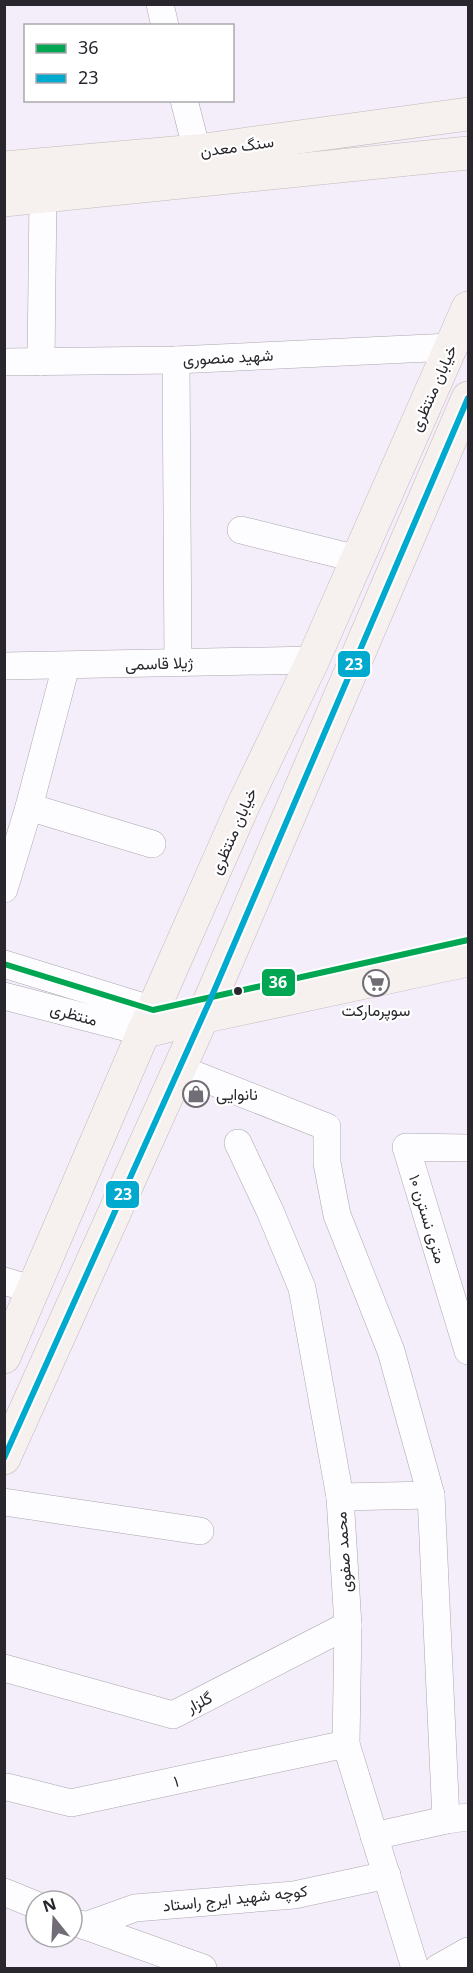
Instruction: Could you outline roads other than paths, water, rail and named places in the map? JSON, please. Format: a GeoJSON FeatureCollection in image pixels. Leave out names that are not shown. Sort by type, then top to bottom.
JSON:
{"type":"FeatureCollection","features":[{"type":"Feature","properties":{"kind":"main road","name":"سنگ معدن"},"geometry":{"type":"LineString","coordinates":[[4,168],[197,151],[468,114]]}},
{"type":"Feature","properties":{"kind":"main road","name":"سنگ معدن"},"geometry":{"type":"LineString","coordinates":[[4,200],[468,153]]}},
{"type":"Feature","properties":{"kind":"main road","name":"خیابان منتظری"},"geometry":{"type":"LineString","coordinates":[[4,1357],[19,1285],[148,1021],[242,808],[313,660],[468,308]]}},
{"type":"Feature","properties":{"kind":"main road"},"geometry":{"type":"LineString","coordinates":[[4,1458],[206,1007],[468,398]]}},
{"type":"Feature","properties":{"kind":"main road"},"geometry":{"type":"LineString","coordinates":[[148,1021],[468,940]]}},
{"type":"Feature","properties":{"kind":"main road"},"geometry":{"type":"LineString","coordinates":[[206,1007],[468,960]]}},
{"type":"Feature","properties":{"kind":"street"},"geometry":{"type":"LineString","coordinates":[[160,4],[165,24]]}},
{"type":"Feature","properties":{"kind":"street"},"geometry":{"type":"LineString","coordinates":[[185,102],[197,151]]}},
{"type":"Feature","properties":{"kind":"street"},"geometry":{"type":"LineString","coordinates":[[41,362],[43,196]]}},
{"type":"Feature","properties":{"kind":"street","name":"شهید منصوری"},"geometry":{"type":"LineString","coordinates":[[4,362],[176,360],[451,347]]}},
{"type":"Feature","properties":{"kind":"street"},"geometry":{"type":"LineString","coordinates":[[176,360],[178,662]]}},
{"type":"Feature","properties":{"kind":"street"},"geometry":{"type":"LineString","coordinates":[[242,530],[358,559]]}},
{"type":"Feature","properties":{"kind":"street","name":"ژیلا قاسمی"},"geometry":{"type":"LineString","coordinates":[[4,666],[313,660]]}},
{"type":"Feature","properties":{"kind":"street"},"geometry":{"type":"LineString","coordinates":[[4,889],[29,807],[66,666]]}},
{"type":"Feature","properties":{"kind":"street"},"geometry":{"type":"LineString","coordinates":[[29,807],[152,844]]}},
{"type":"Feature","properties":{"kind":"street","name":"منتظری"},"geometry":{"type":"LineString","coordinates":[[4,964],[148,1021]]}},
{"type":"Feature","properties":{"kind":"street","name":"منتظری"},"geometry":{"type":"LineString","coordinates":[[4,996],[148,1021]]}},
{"type":"Feature","properties":{"kind":"street"},"geometry":{"type":"LineString","coordinates":[[178,1068],[327,1127],[327,1163],[337,1215],[392,1351],[431,1495],[457,1818],[374,1836]]}},
{"type":"Feature","properties":{"kind":"street","name":"محمد صفوی"},"geometry":{"type":"LineString","coordinates":[[238,1143],[270,1211],[302,1288],[340,1497],[348,1625],[346,1744],[415,1968]]}},
{"type":"Feature","properties":{"kind":"street","name":"۱۰ متری نسترن"},"geometry":{"type":"LineString","coordinates":[[468,1148],[406,1147],[468,1351]]}},
{"type":"Feature","properties":{"kind":"street"},"geometry":{"type":"LineString","coordinates":[[340,1497],[431,1495]]}},
{"type":"Feature","properties":{"kind":"street"},"geometry":{"type":"LineString","coordinates":[[4,1502],[200,1531]]}},
{"type":"Feature","properties":{"kind":"street","name":"گلزار"},"geometry":{"type":"LineString","coordinates":[[4,1668],[173,1715],[348,1625]]}},
{"type":"Feature","properties":{"kind":"street","name":"۱"},"geometry":{"type":"LineString","coordinates":[[7,1787],[71,1803],[346,1744]]}},
{"type":"Feature","properties":{"kind":"street","name":"کوچه شهید ایرج راستاد"},"geometry":{"type":"LineString","coordinates":[[84,1921],[135,1908],[294,1895],[387,1875]]}},
{"type":"Feature","properties":{"kind":"street"},"geometry":{"type":"LineString","coordinates":[[4,1892],[24,1900]]}},
{"type":"Feature","properties":{"kind":"street"},"geometry":{"type":"LineString","coordinates":[[84,1925],[203,1968]]}},
{"type":"Feature","properties":{"kind":"street"},"geometry":{"type":"LineString","coordinates":[[438,1968],[468,1950]]}},
{"type":"Feature","properties":{"kind":"place","name":"سوپرمارکت"},"geometry":{"type":"Point","coordinates":[376,983]}},
{"type":"Feature","properties":{"kind":"place","name":"نانوایی"},"geometry":{"type":"Point","coordinates":[196,1094]}}]}
